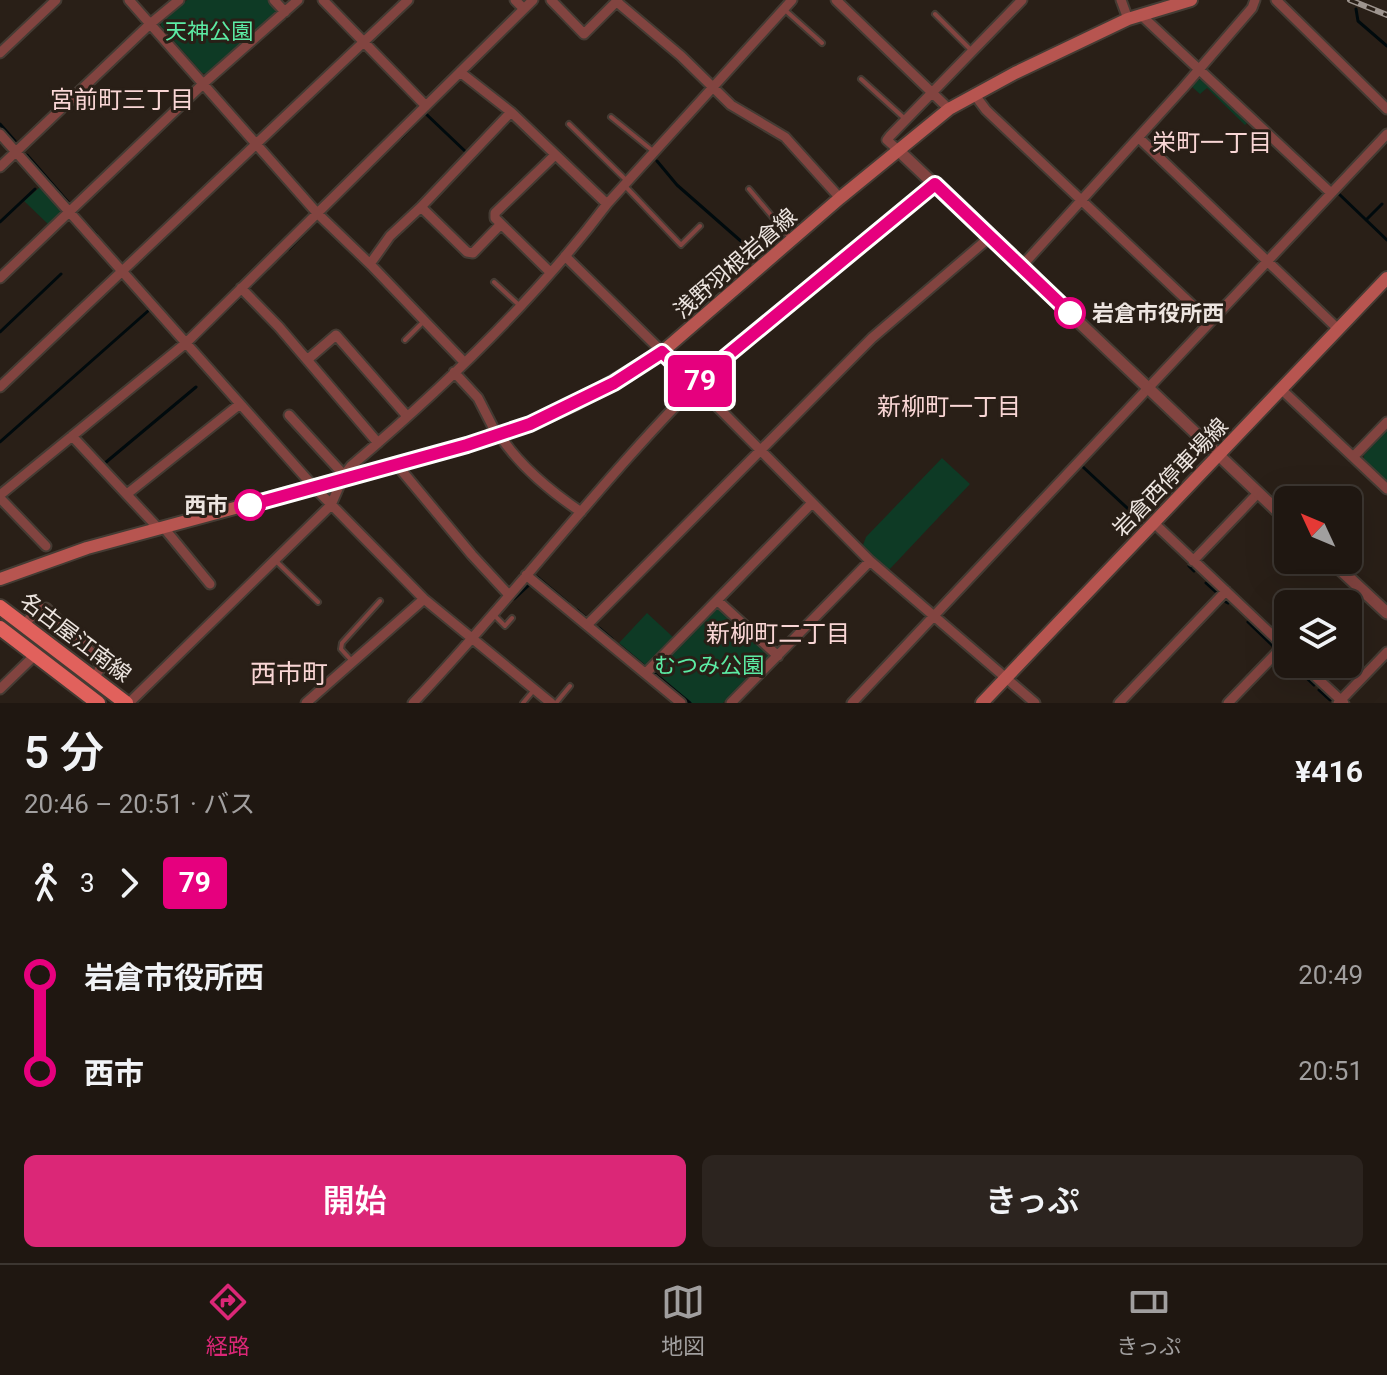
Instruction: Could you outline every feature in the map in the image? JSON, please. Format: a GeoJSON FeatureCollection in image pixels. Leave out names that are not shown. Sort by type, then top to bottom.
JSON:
{"type":"FeatureCollection","features":[{"type":"Feature","properties":{"kind":"main road","name":"浅野羽根岩倉線"},"geometry":{"type":"LineString","coordinates":[[0,579],[66,555],[342,477],[397,465],[498,434],[575,404],[662,352],[840,198],[949,109],[1135,17],[1191,0]]}},
{"type":"Feature","properties":{"kind":"main road","name":"岩倉西停車場線"},"geometry":{"type":"LineString","coordinates":[[982,703],[1387,278]]}},
{"type":"Feature","properties":{"kind":"main road","name":"名古屋江南線"},"geometry":{"type":"LineString","coordinates":[[0,607],[128,703]]}},
{"type":"Feature","properties":{"kind":"main road","name":"名古屋江南線"},"geometry":{"type":"LineString","coordinates":[[0,628],[98,703]]}},
{"type":"Feature","properties":{"kind":"street"},"geometry":{"type":"LineString","coordinates":[[0,53],[56,0]]}},
{"type":"Feature","properties":{"kind":"street"},"geometry":{"type":"LineString","coordinates":[[129,0],[317,213],[464,362]]}},
{"type":"Feature","properties":{"kind":"street"},"geometry":{"type":"LineString","coordinates":[[0,167],[179,0]]}},
{"type":"Feature","properties":{"kind":"street"},"geometry":{"type":"LineString","coordinates":[[274,0],[285,12]]}},
{"type":"Feature","properties":{"kind":"street"},"geometry":{"type":"LineString","coordinates":[[0,278],[203,84],[298,0]]}},
{"type":"Feature","properties":{"kind":"street"},"geometry":{"type":"LineString","coordinates":[[323,0],[426,106]]}},
{"type":"Feature","properties":{"kind":"street"},"geometry":{"type":"LineString","coordinates":[[0,387],[408,0]]}},
{"type":"Feature","properties":{"kind":"street"},"geometry":{"type":"LineString","coordinates":[[515,0],[524,9]]}},
{"type":"Feature","properties":{"kind":"street"},"geometry":{"type":"LineString","coordinates":[[46,546],[0,497],[186,343],[533,0]]}},
{"type":"Feature","properties":{"kind":"street"},"geometry":{"type":"LineString","coordinates":[[551,0],[584,34],[617,1],[681,56],[731,105],[785,137],[840,198]]}},
{"type":"Feature","properties":{"kind":"street"},"geometry":{"type":"LineString","coordinates":[[128,703],[331,505],[342,477],[454,372],[519,305],[792,0]]}},
{"type":"Feature","properties":{"kind":"street"},"geometry":{"type":"LineString","coordinates":[[836,0],[949,109]]}},
{"type":"Feature","properties":{"kind":"street"},"geometry":{"type":"LineString","coordinates":[[1022,0],[887,140],[1274,508]]}},
{"type":"Feature","properties":{"kind":"street"},"geometry":{"type":"LineString","coordinates":[[1121,0],[1135,17],[1200,69],[1331,193]]}},
{"type":"Feature","properties":{"kind":"street"},"geometry":{"type":"LineString","coordinates":[[1021,267],[1200,69],[1252,8],[1255,0]]}},
{"type":"Feature","properties":{"kind":"street"},"geometry":{"type":"LineString","coordinates":[[1276,0],[1387,109]]}},
{"type":"Feature","properties":{"kind":"street"},"geometry":{"type":"LineString","coordinates":[[460,72],[511,112],[607,204]]}},
{"type":"Feature","properties":{"kind":"street"},"geometry":{"type":"LineString","coordinates":[[974,94],[986,110],[1210,322]]}},
{"type":"Feature","properties":{"kind":"street"},"geometry":{"type":"LineString","coordinates":[[370,264],[390,236],[511,112]]}},
{"type":"Feature","properties":{"kind":"street"},"geometry":{"type":"LineString","coordinates":[[0,134],[331,505],[424,599],[554,703]]}},
{"type":"Feature","properties":{"kind":"street"},"geometry":{"type":"LineString","coordinates":[[852,703],[1387,134]]}},
{"type":"Feature","properties":{"kind":"street"},"geometry":{"type":"LineString","coordinates":[[1139,138],[1338,329]]}},
{"type":"Feature","properties":{"kind":"street"},"geometry":{"type":"LineString","coordinates":[[550,272],[495,218],[495,213],[555,155]]}},
{"type":"Feature","properties":{"kind":"street"},"geometry":{"type":"LineString","coordinates":[[413,703],[581,512],[717,364],[935,184]]}},
{"type":"Feature","properties":{"kind":"street"},"geometry":{"type":"LineString","coordinates":[[421,207],[467,252],[473,253],[501,224]]}},
{"type":"Feature","properties":{"kind":"street"},"geometry":{"type":"LineString","coordinates":[[587,625],[872,338],[990,237]]}},
{"type":"Feature","properties":{"kind":"street"},"geometry":{"type":"LineString","coordinates":[[565,256],[870,561],[1035,703]]}},
{"type":"Feature","properties":{"kind":"street"},"geometry":{"type":"LineString","coordinates":[[241,288],[378,443]]}},
{"type":"Feature","properties":{"kind":"street"},"geometry":{"type":"LineString","coordinates":[[307,360],[336,335],[407,416]]}},
{"type":"Feature","properties":{"kind":"street"},"geometry":{"type":"LineString","coordinates":[[454,372],[478,398],[510,450],[561,499],[581,512]]}},
{"type":"Feature","properties":{"kind":"street"},"geometry":{"type":"LineString","coordinates":[[1281,389],[1387,489]]}},
{"type":"Feature","properties":{"kind":"street"},"geometry":{"type":"LineString","coordinates":[[127,494],[240,404]]}},
{"type":"Feature","properties":{"kind":"street"},"geometry":{"type":"LineString","coordinates":[[289,415],[342,477]]}},
{"type":"Feature","properties":{"kind":"street"},"geometry":{"type":"LineString","coordinates":[[1353,457],[1387,422]]}},
{"type":"Feature","properties":{"kind":"street"},"geometry":{"type":"LineString","coordinates":[[72,436],[162,528],[210,584]]}},
{"type":"Feature","properties":{"kind":"street"},"geometry":{"type":"LineString","coordinates":[[397,465],[509,595]]}},
{"type":"Feature","properties":{"kind":"street"},"geometry":{"type":"LineString","coordinates":[[1193,561],[1258,493]]}},
{"type":"Feature","properties":{"kind":"street"},"geometry":{"type":"LineString","coordinates":[[646,673],[811,504]]}},
{"type":"Feature","properties":{"kind":"street"},"geometry":{"type":"LineString","coordinates":[[1154,523],[1274,637]]}},
{"type":"Feature","properties":{"kind":"street"},"geometry":{"type":"LineString","coordinates":[[731,703],[870,561]]}},
{"type":"Feature","properties":{"kind":"street"},"geometry":{"type":"LineString","coordinates":[[1345,574],[1387,613]]}},
{"type":"Feature","properties":{"kind":"street"},"geometry":{"type":"LineString","coordinates":[[526,575],[681,703]]}},
{"type":"Feature","properties":{"kind":"street"},"geometry":{"type":"LineString","coordinates":[[1119,703],[1226,591]]}},
{"type":"Feature","properties":{"kind":"street"},"geometry":{"type":"LineString","coordinates":[[306,703],[424,599]]}},
{"type":"Feature","properties":{"kind":"street"},"geometry":{"type":"LineString","coordinates":[[718,601],[778,656]]}},
{"type":"Feature","properties":{"kind":"street"},"geometry":{"type":"LineString","coordinates":[[24,625],[37,610],[46,608],[98,659],[100,669],[94,678]]}},
{"type":"Feature","properties":{"kind":"street"},"geometry":{"type":"LineString","coordinates":[[1316,678],[1341,702],[1387,652]]}},
{"type":"Feature","properties":{"kind":"street"},"geometry":{"type":"LineString","coordinates":[[0,689],[35,655]]}},
{"type":"Feature","properties":{"kind":"street"},"geometry":{"type":"LineString","coordinates":[[1228,703],[1274,659]]}},
{"type":"Feature","properties":{"kind":"lane"},"geometry":{"type":"LineString","coordinates":[[784,8],[822,43]]}},
{"type":"Feature","properties":{"kind":"lane"},"geometry":{"type":"LineString","coordinates":[[935,14],[972,51]]}},
{"type":"Feature","properties":{"kind":"lane"},"geometry":{"type":"LineString","coordinates":[[861,79],[905,120]]}},
{"type":"Feature","properties":{"kind":"lane"},"geometry":{"type":"LineString","coordinates":[[611,117],[655,153]]}},
{"type":"Feature","properties":{"kind":"lane"},"geometry":{"type":"LineString","coordinates":[[569,124],[681,245],[700,226]]}},
{"type":"Feature","properties":{"kind":"lane"},"geometry":{"type":"LineString","coordinates":[[749,189],[792,241]]}},
{"type":"Feature","properties":{"kind":"lane"},"geometry":{"type":"LineString","coordinates":[[494,282],[519,305]]}},
{"type":"Feature","properties":{"kind":"lane"},"geometry":{"type":"LineString","coordinates":[[405,340],[424,320]]}},
{"type":"Feature","properties":{"kind":"lane"},"geometry":{"type":"LineString","coordinates":[[275,560],[318,602]]}},
{"type":"Feature","properties":{"kind":"lane"},"geometry":{"type":"LineString","coordinates":[[353,661],[341,649],[342,643],[380,601]]}},
{"type":"Feature","properties":{"kind":"lane"},"geometry":{"type":"LineString","coordinates":[[493,614],[505,626],[512,618]]}},
{"type":"Feature","properties":{"kind":"lane"},"geometry":{"type":"LineString","coordinates":[[554,703],[570,686]]}},
{"type":"Feature","properties":{"kind":"lane"},"geometry":{"type":"LineString","coordinates":[[523,703],[535,690]]}},
{"type":"Feature","properties":{"kind":"green space","name":"天神公園"},"geometry":{"type":"Polygon","coordinates":[[[187,0],[270,0],[277,7],[276,13],[208,74],[202,73],[161,26],[161,22],[187,0]]]}},
{"type":"Feature","properties":{"kind":"green space"},"geometry":{"type":"Polygon","coordinates":[[[1204,79],[1248,122],[1245,125],[1207,88],[1200,94],[1191,86],[1197,80],[1204,79]]]}},
{"type":"Feature","properties":{"kind":"green space"},"geometry":{"type":"Polygon","coordinates":[[[40,187],[60,209],[60,214],[49,225],[24,201],[40,187]]]}},
{"type":"Feature","properties":{"kind":"green space"},"geometry":{"type":"Polygon","coordinates":[[[1387,430],[1387,484],[1363,462],[1364,455],[1387,430]]]}},
{"type":"Feature","properties":{"kind":"green space"},"geometry":{"type":"Polygon","coordinates":[[[942,458],[970,484],[888,571],[863,545],[866,537],[942,458]]]}},
{"type":"Feature","properties":{"kind":"green space","name":"むつみ公園"},"geometry":{"type":"Polygon","coordinates":[[[718,605],[769,649],[770,655],[723,703],[691,703],[655,671],[718,605]]]}},
{"type":"Feature","properties":{"kind":"green space"},"geometry":{"type":"Polygon","coordinates":[[[647,613],[674,638],[646,666],[619,643],[647,613]]]}},
{"type":"Feature","properties":{"kind":"waterway"},"geometry":{"type":"LineString","coordinates":[[1356,9],[1358,21],[1387,46]]}},
{"type":"Feature","properties":{"kind":"waterway"},"geometry":{"type":"LineString","coordinates":[[401,138],[425,113],[467,153]]}},
{"type":"Feature","properties":{"kind":"waterway"},"geometry":{"type":"LineString","coordinates":[[0,124],[15,141]]}},
{"type":"Feature","properties":{"kind":"waterway"},"geometry":{"type":"LineString","coordinates":[[27,155],[68,202]]}},
{"type":"Feature","properties":{"kind":"waterway"},"geometry":{"type":"LineString","coordinates":[[657,161],[677,185],[751,250]]}},
{"type":"Feature","properties":{"kind":"waterway"},"geometry":{"type":"LineString","coordinates":[[334,203],[363,174]]}},
{"type":"Feature","properties":{"kind":"waterway"},"geometry":{"type":"LineString","coordinates":[[0,222],[35,189]]}},
{"type":"Feature","properties":{"kind":"waterway"},"geometry":{"type":"LineString","coordinates":[[1339,194],[1387,240]]}},
{"type":"Feature","properties":{"kind":"waterway"},"geometry":{"type":"LineString","coordinates":[[1366,220],[1382,204]]}},
{"type":"Feature","properties":{"kind":"waterway"},"geometry":{"type":"LineString","coordinates":[[80,217],[96,234]]}},
{"type":"Feature","properties":{"kind":"waterway"},"geometry":{"type":"LineString","coordinates":[[289,249],[315,222]]}},
{"type":"Feature","properties":{"kind":"waterway"},"geometry":{"type":"LineString","coordinates":[[277,260],[283,254]]}},
{"type":"Feature","properties":{"kind":"waterway"},"geometry":{"type":"LineString","coordinates":[[252,285],[267,270]]}},
{"type":"Feature","properties":{"kind":"waterway"},"geometry":{"type":"LineString","coordinates":[[0,332],[61,274]]}},
{"type":"Feature","properties":{"kind":"waterway"},"geometry":{"type":"LineString","coordinates":[[215,321],[241,296]]}},
{"type":"Feature","properties":{"kind":"waterway"},"geometry":{"type":"LineString","coordinates":[[0,442],[148,311]]}},
{"type":"Feature","properties":{"kind":"waterway"},"geometry":{"type":"LineString","coordinates":[[197,339],[209,327]]}},
{"type":"Feature","properties":{"kind":"waterway"},"geometry":{"type":"LineString","coordinates":[[105,463],[196,387]]}},
{"type":"Feature","properties":{"kind":"waterway"},"geometry":{"type":"LineString","coordinates":[[1083,467],[1139,519]]}},
{"type":"Feature","properties":{"kind":"waterway"},"geometry":{"type":"LineString","coordinates":[[1189,566],[1194,571]]}},
{"type":"Feature","properties":{"kind":"waterway"},"geometry":{"type":"LineString","coordinates":[[537,577],[568,603]]}},
{"type":"Feature","properties":{"kind":"waterway"},"geometry":{"type":"LineString","coordinates":[[1206,583],[1216,592]]}},
{"type":"Feature","properties":{"kind":"waterway"},"geometry":{"type":"LineString","coordinates":[[514,599],[529,585]]}},
{"type":"Feature","properties":{"kind":"waterway"},"geometry":{"type":"LineString","coordinates":[[577,610],[585,617]]}},
{"type":"Feature","properties":{"kind":"waterway"},"geometry":{"type":"LineString","coordinates":[[1248,622],[1273,646]]}},
{"type":"Feature","properties":{"kind":"waterway"},"geometry":{"type":"LineString","coordinates":[[599,628],[612,639]]}},
{"type":"Feature","properties":{"kind":"waterway"},"geometry":{"type":"LineString","coordinates":[[620,646],[643,665]]}},
{"type":"Feature","properties":{"kind":"waterway"},"geometry":{"type":"LineString","coordinates":[[655,674],[690,703]]}},
{"type":"Feature","properties":{"kind":"waterway"},"geometry":{"type":"LineString","coordinates":[[1307,678],[1314,685]]}},
{"type":"Feature","properties":{"kind":"waterway"},"geometry":{"type":"LineString","coordinates":[[1319,690],[1330,700]]}},
{"type":"Feature","properties":{"kind":"railway"},"geometry":{"type":"LineString","coordinates":[[1350,0],[1387,15]]}},
{"type":"Feature","properties":{"kind":"bus line","name":"79"},"geometry":{"type":"LineString","coordinates":[[250,505],[467,445],[530,424],[614,383],[662,352],[696,385],[717,364],[935,184],[1070,313]]}},
{"type":"Feature","properties":{"kind":"place","name":"岩倉市役所西"},"geometry":{"type":"Point","coordinates":[1070,313]}},
{"type":"Feature","properties":{"kind":"place","name":"西市"},"geometry":{"type":"Point","coordinates":[250,505]}},
{"type":"Feature","properties":{"kind":"district","name":"宮前町三丁目"},"geometry":{"type":"Point","coordinates":[122,100]}},
{"type":"Feature","properties":{"kind":"district","name":"栄町一丁目"},"geometry":{"type":"Point","coordinates":[1212,143]}},
{"type":"Feature","properties":{"kind":"district","name":"新柳町一丁目"},"geometry":{"type":"Point","coordinates":[949,407]}},
{"type":"Feature","properties":{"kind":"district","name":"新柳町二丁目"},"geometry":{"type":"Point","coordinates":[778,634]}},
{"type":"Feature","properties":{"kind":"district","name":"西市町"},"geometry":{"type":"Point","coordinates":[289,674]}}]}
